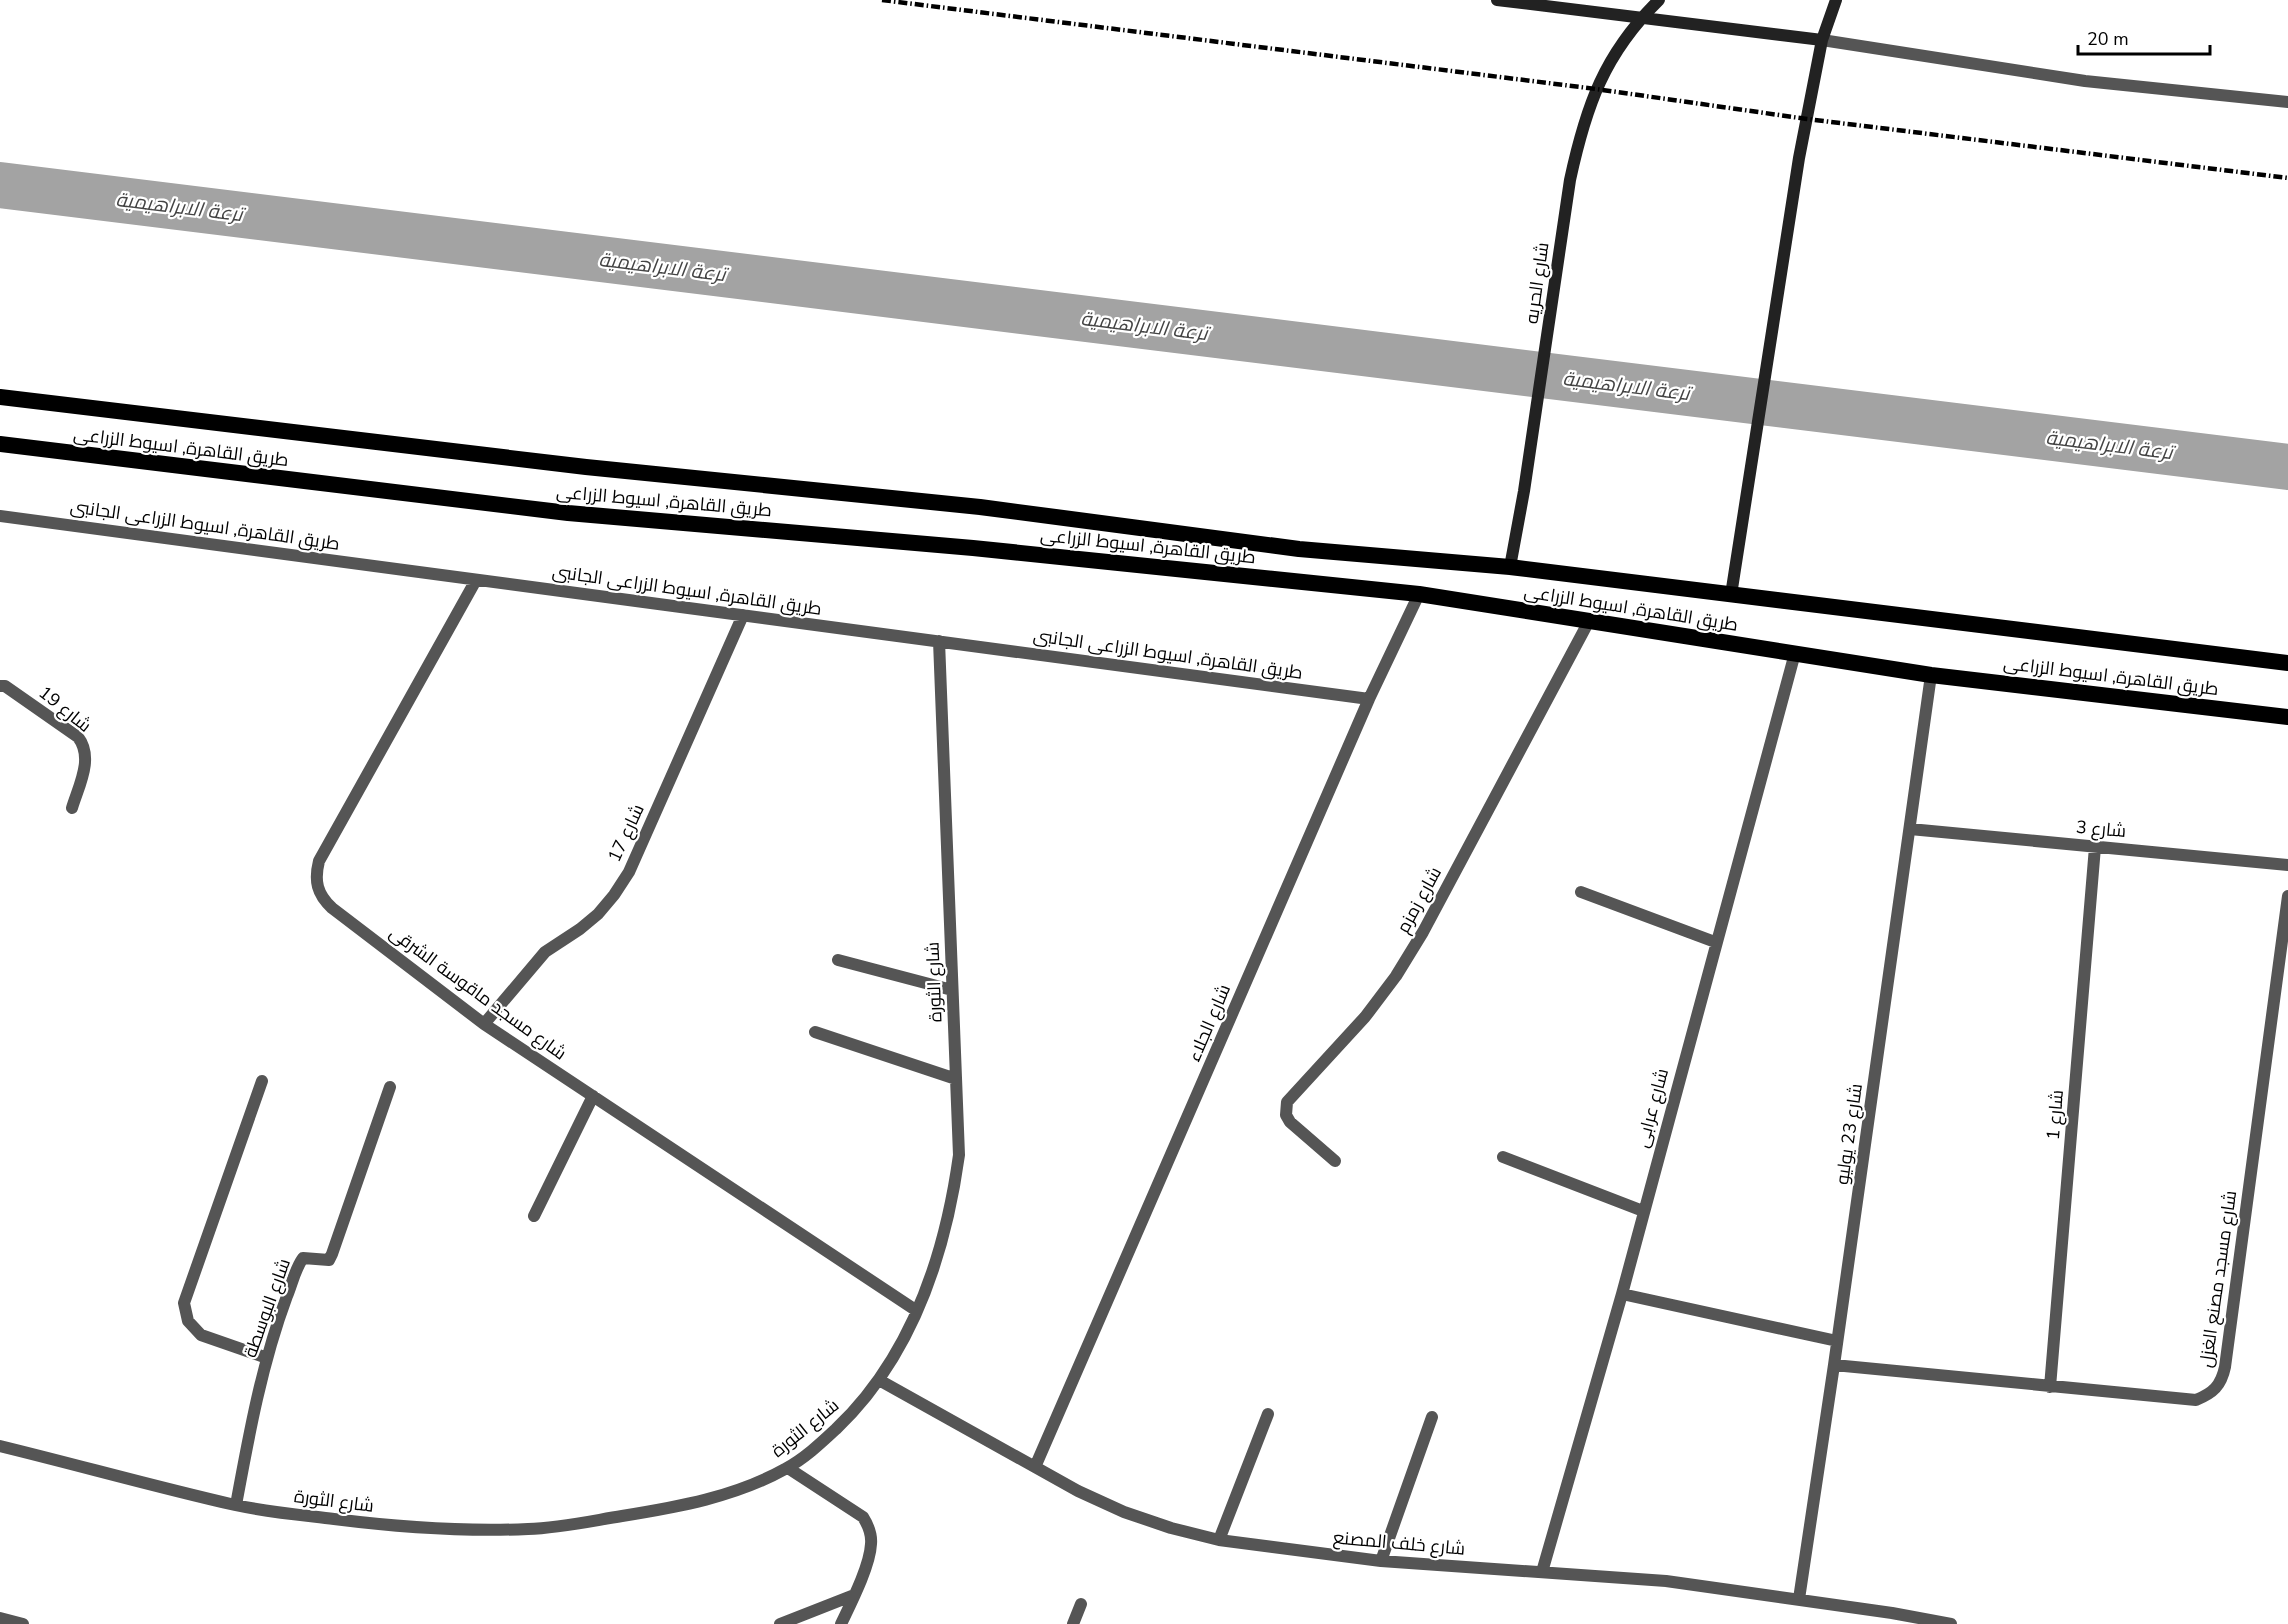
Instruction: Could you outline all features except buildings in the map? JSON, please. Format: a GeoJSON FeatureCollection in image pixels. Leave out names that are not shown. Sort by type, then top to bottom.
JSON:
{"type":"FeatureCollection","features":[{"type":"Feature","properties":{"kind":"highway","name":"طريق القاهرة, اسيوط الزراعى"},"geometry":{"type":"LineString","coordinates":[[0,397],[586,467],[980,507],[1299,549],[1510,567],[2288,663]]}},
{"type":"Feature","properties":{"kind":"highway","name":"طريق القاهرة, اسيوط الزراعى"},"geometry":{"type":"LineString","coordinates":[[0,444],[568,513],[973,548],[1419,594],[1931,675],[2288,717]]}},
{"type":"Feature","properties":{"kind":"main road"},"geometry":{"type":"LineString","coordinates":[[1497,0],[1822,40]]}},
{"type":"Feature","properties":{"kind":"main road","name":"شارع الحريه"},"geometry":{"type":"LineString","coordinates":[[1510,567],[1524,491],[1570,180],[1580,134],[1596,89],[1622,41],[1659,0]]}},
{"type":"Feature","properties":{"kind":"main road"},"geometry":{"type":"LineString","coordinates":[[1731,595],[1799,158],[1822,40],[1836,0]]}},
{"type":"Feature","properties":{"kind":"street"},"geometry":{"type":"LineString","coordinates":[[1822,40],[2085,81],[2288,102]]}},
{"type":"Feature","properties":{"kind":"street","name":"طريق القاهرة, اسيوط الزراعى الجانبى"},"geometry":{"type":"LineString","coordinates":[[0,516],[1369,699]]}},
{"type":"Feature","properties":{"kind":"street","name":"شارع مسجد ماقوسة الشرقى"},"geometry":{"type":"LineString","coordinates":[[476,580],[320,861],[316,881],[319,892],[332,908],[484,1024],[916,1311]]}},
{"type":"Feature","properties":{"kind":"street","name":"شارع الجلاء"},"geometry":{"type":"LineString","coordinates":[[1035,1467],[1369,699],[1419,594]]}},
{"type":"Feature","properties":{"kind":"street","name":"شارع 17"},"geometry":{"type":"LineString","coordinates":[[484,1024],[545,952],[598,914],[629,872],[743,615]]}},
{"type":"Feature","properties":{"kind":"street","name":"شارع زمزم"},"geometry":{"type":"LineString","coordinates":[[1335,1161],[1290,1122],[1286,1115],[1287,1102],[1365,1017],[1412,950],[1588,621]]}},
{"type":"Feature","properties":{"kind":"street","name":"شارع الثورة"},"geometry":{"type":"LineString","coordinates":[[0,1446],[236,1505],[379,1524],[469,1530],[531,1529],[687,1506],[726,1495],[788,1468],[821,1443],[862,1403],[907,1334],[938,1260],[952,1205],[959,1155],[939,641]]}},
{"type":"Feature","properties":{"kind":"street","name":"شارع عرابى"},"geometry":{"type":"LineString","coordinates":[[1542,1572],[1622,1294],[1715,942],[1795,653]]}},
{"type":"Feature","properties":{"kind":"street","name":"شارع 23 يوليو"},"geometry":{"type":"LineString","coordinates":[[1799,1599],[1931,675]]}},
{"type":"Feature","properties":{"kind":"street","name":"شارع 19"},"geometry":{"type":"LineString","coordinates":[[0,686],[5,686],[78,737],[83,744],[86,763],[72,808]]}},
{"type":"Feature","properties":{"kind":"street","name":"شارع 3"},"geometry":{"type":"LineString","coordinates":[[1910,829],[2288,865]]}},
{"type":"Feature","properties":{"kind":"street","name":"شارع 1"},"geometry":{"type":"LineString","coordinates":[[2050,1387],[2095,847]]}},
{"type":"Feature","properties":{"kind":"street"},"geometry":{"type":"LineString","coordinates":[[1581,892],[1715,942]]}},
{"type":"Feature","properties":{"kind":"street","name":"شارع مسجد مصنع الغزل"},"geometry":{"type":"LineString","coordinates":[[1834,1365],[2196,1400],[2210,1395],[2217,1388],[2223,1378],[2288,896]]}},
{"type":"Feature","properties":{"kind":"street"},"geometry":{"type":"LineString","coordinates":[[838,960],[952,990]]}},
{"type":"Feature","properties":{"kind":"street"},"geometry":{"type":"LineString","coordinates":[[815,1032],[956,1079]]}},
{"type":"Feature","properties":{"kind":"street"},"geometry":{"type":"LineString","coordinates":[[262,1081],[184,1303],[188,1321],[201,1335],[267,1358]]}},
{"type":"Feature","properties":{"kind":"street","name":"شارع البوسطة"},"geometry":{"type":"LineString","coordinates":[[236,1505],[267,1358],[301,1261],[306,1257],[329,1260],[390,1087]]}},
{"type":"Feature","properties":{"kind":"street"},"geometry":{"type":"LineString","coordinates":[[534,1216],[593,1096]]}},
{"type":"Feature","properties":{"kind":"street"},"geometry":{"type":"LineString","coordinates":[[1503,1157],[1643,1211]]}},
{"type":"Feature","properties":{"kind":"street"},"geometry":{"type":"LineString","coordinates":[[1622,1294],[1837,1341]]}},
{"type":"Feature","properties":{"kind":"street","name":"شارع خلف المصنع"},"geometry":{"type":"LineString","coordinates":[[879,1380],[1078,1491],[1124,1512],[1171,1528],[1219,1540],[1381,1561],[1666,1581],[1799,1599],[1951,1624]]}},
{"type":"Feature","properties":{"kind":"street"},"geometry":{"type":"LineString","coordinates":[[1219,1540],[1268,1414]]}},
{"type":"Feature","properties":{"kind":"street"},"geometry":{"type":"LineString","coordinates":[[1381,1561],[1432,1417]]}},
{"type":"Feature","properties":{"kind":"street"},"geometry":{"type":"LineString","coordinates":[[788,1468],[863,1517],[870,1529],[872,1543],[870,1550],[841,1624]]}},
{"type":"Feature","properties":{"kind":"street"},"geometry":{"type":"LineString","coordinates":[[780,1624],[854,1595]]}},
{"type":"Feature","properties":{"kind":"street"},"geometry":{"type":"LineString","coordinates":[[1073,1624],[1081,1604]]}},
{"type":"Feature","properties":{"kind":"street"},"geometry":{"type":"LineString","coordinates":[[0,1618],[23,1624]]}},
{"type":"Feature","properties":{"kind":"waterway","name":"ترعة الابراهيمية"},"geometry":{"type":"LineString","coordinates":[[0,185],[2288,467]]}},
{"type":"Feature","properties":{"kind":"railway"},"geometry":{"type":"LineString","coordinates":[[882,0],[1596,89],[1807,119],[2288,178]]}}]}
